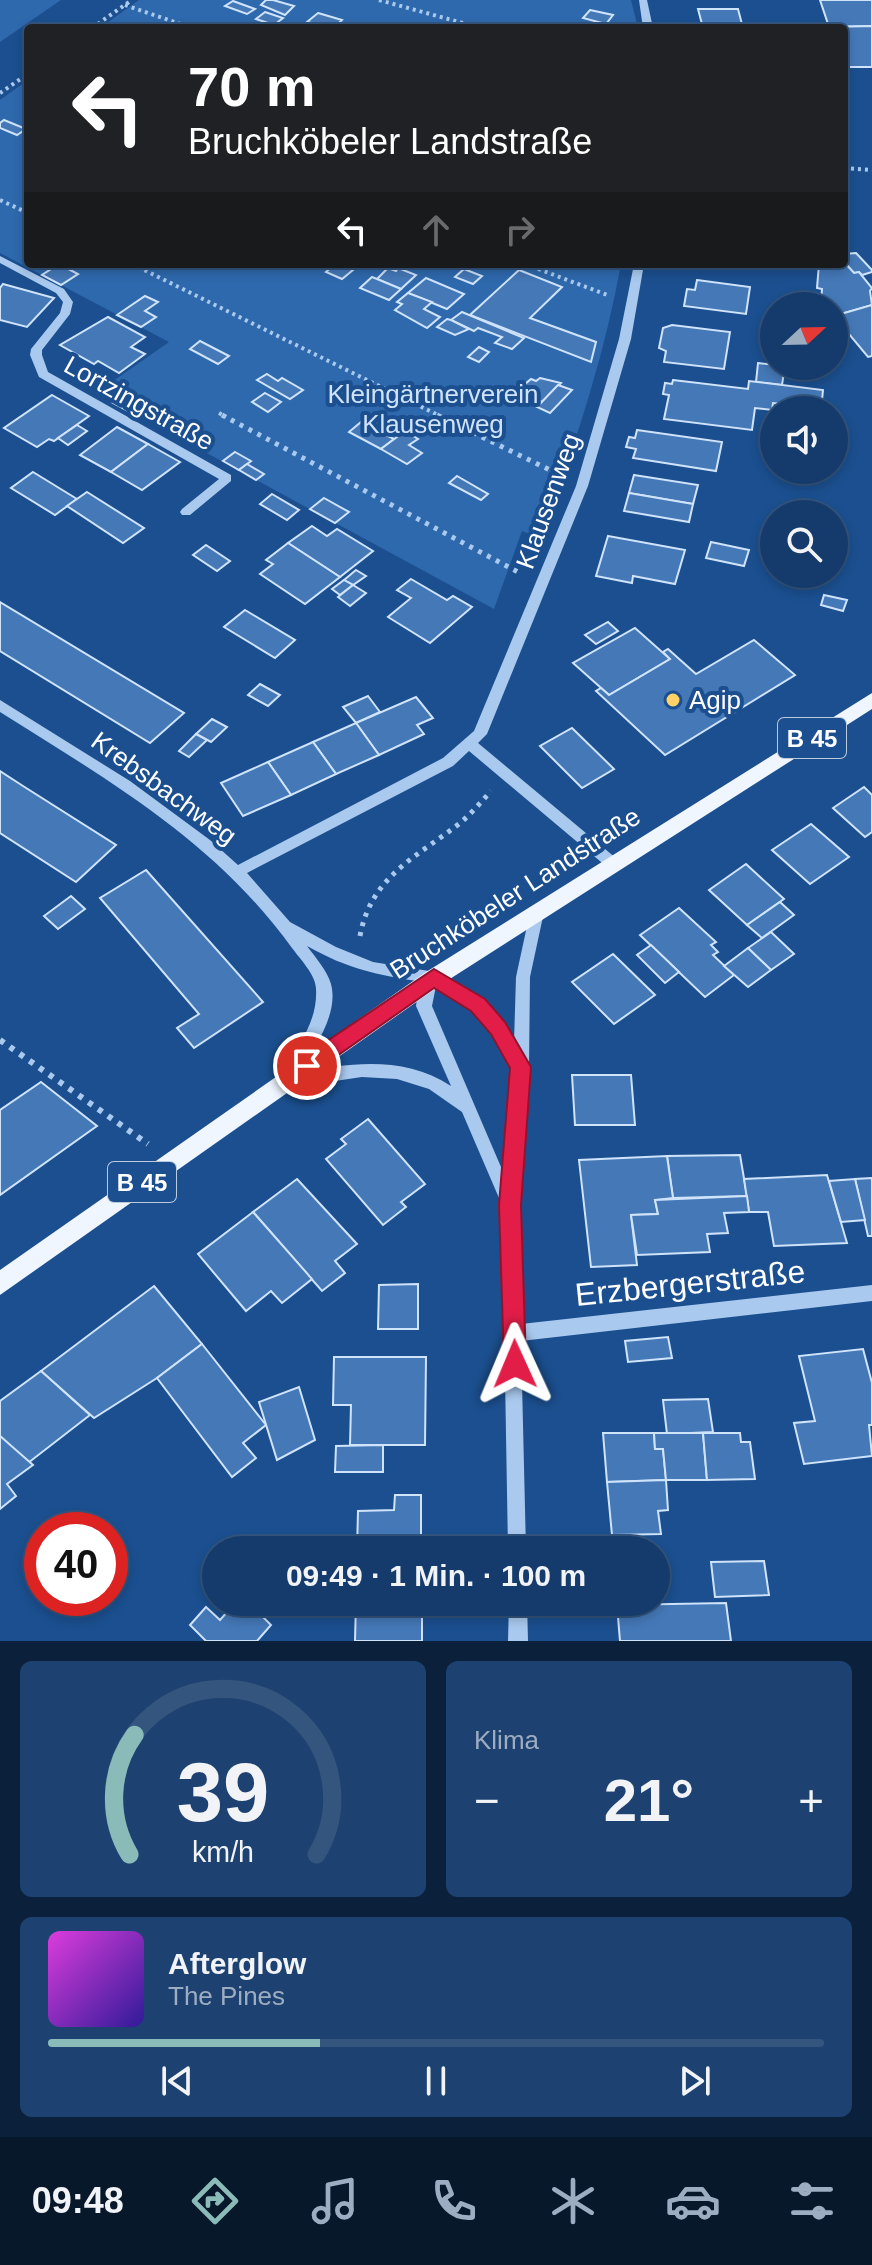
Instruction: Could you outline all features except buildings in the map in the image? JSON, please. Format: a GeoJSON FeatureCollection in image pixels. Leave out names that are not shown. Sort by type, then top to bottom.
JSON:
{"type":"FeatureCollection","features":[{"type":"Feature","properties":{"kind":"main road","name":"Bruchköbeler Landstraße"},"geometry":{"type":"LineString","coordinates":[[0,1284],[434,978],[872,700]]}},
{"type":"Feature","properties":{"kind":"street"},"geometry":{"type":"LineString","coordinates":[[643,0],[647,24]]}},
{"type":"Feature","properties":{"kind":"street","name":"Lortzingstraße"},"geometry":{"type":"LineString","coordinates":[[0,259],[60,291],[68,302],[65,314],[37,349],[43,374],[227,478],[186,512]]}},
{"type":"Feature","properties":{"kind":"street","name":"Klausenweg"},"geometry":{"type":"LineString","coordinates":[[237,872],[448,762],[480,734],[582,486],[613,382],[638,268]]}},
{"type":"Feature","properties":{"kind":"street","name":"Krebsbachweg"},"geometry":{"type":"LineString","coordinates":[[0,705],[152,803],[200,839],[237,872],[287,926],[324,985],[320,1025],[284,1081]]}},
{"type":"Feature","properties":{"kind":"street"},"geometry":{"type":"LineString","coordinates":[[471,745],[612,863]]}},
{"type":"Feature","properties":{"kind":"street"},"geometry":{"type":"LineString","coordinates":[[517,1536],[510,1205],[521,1067],[523,977],[537,912]]}},
{"type":"Feature","properties":{"kind":"street","name":"Krebsbachweg"},"geometry":{"type":"LineString","coordinates":[[287,926],[358,964],[434,978]]}},
{"type":"Feature","properties":{"kind":"street"},"geometry":{"type":"LineString","coordinates":[[510,1205],[424,1006],[426,990],[434,978],[478,1005],[498,1028],[521,1067]]}},
{"type":"Feature","properties":{"kind":"street"},"geometry":{"type":"LineString","coordinates":[[284,1081],[381,1069],[431,1083],[467,1107]]}},
{"type":"Feature","properties":{"kind":"street","name":"Erzbergerstraße"},"geometry":{"type":"LineString","coordinates":[[515,1333],[872,1293]]}},
{"type":"Feature","properties":{"kind":"street"},"geometry":{"type":"LineString","coordinates":[[518,1616],[518,1641]]}},
{"type":"Feature","properties":{"kind":"path"},"geometry":{"type":"LineString","coordinates":[[98,24],[132,0]]}},
{"type":"Feature","properties":{"kind":"path"},"geometry":{"type":"LineString","coordinates":[[379,0],[466,24]]}},
{"type":"Feature","properties":{"kind":"path"},"geometry":{"type":"LineString","coordinates":[[125,5],[180,24]]}},
{"type":"Feature","properties":{"kind":"path"},"geometry":{"type":"LineString","coordinates":[[0,93],[24,77]]}},
{"type":"Feature","properties":{"kind":"path"},"geometry":{"type":"LineString","coordinates":[[848,168],[872,170]]}},
{"type":"Feature","properties":{"kind":"path"},"geometry":{"type":"LineString","coordinates":[[0,200],[24,211]]}},
{"type":"Feature","properties":{"kind":"path"},"geometry":{"type":"LineString","coordinates":[[140,268],[582,486]]}},
{"type":"Feature","properties":{"kind":"path"},"geometry":{"type":"LineString","coordinates":[[536,268],[631,304]]}},
{"type":"Feature","properties":{"kind":"path"},"geometry":{"type":"LineString","coordinates":[[219,413],[543,585]]}},
{"type":"Feature","properties":{"kind":"path"},"geometry":{"type":"LineString","coordinates":[[358,964],[361,916],[382,885],[410,859],[462,822],[508,773]]}},
{"type":"Feature","properties":{"kind":"path"},"geometry":{"type":"LineString","coordinates":[[0,1040],[172,1161]]}},
{"type":"Feature","properties":{"kind":"green space"},"geometry":{"type":"Polygon","coordinates":[[[0,0],[61,0],[24,24],[0,42],[0,0]]]}},
{"type":"Feature","properties":{"kind":"green space"},"geometry":{"type":"Polygon","coordinates":[[[139,0],[631,0],[637,24],[106,24],[139,0]]]}},
{"type":"Feature","properties":{"kind":"green space","name":"Kleingärtnerverein Klausenweg"},"geometry":{"type":"Polygon","coordinates":[[[24,83],[24,266],[0,253],[0,100],[24,83]]]}},
{"type":"Feature","properties":{"kind":"green space","name":"Kleingärtnerverein Klausenweg"},"geometry":{"type":"Polygon","coordinates":[[[28,268],[620,268],[597,369],[553,505],[540,538],[522,531],[494,609],[96,393],[169,342],[28,268]]]}},
{"type":"Feature","properties":{"kind":"place","name":"Agip"},"geometry":{"type":"Point","coordinates":[673,700]}},
{"type":"Feature","properties":{"kind":"route"},"geometry":{"type":"LineString","coordinates":[[307,1066],[434,978],[478,1005],[498,1028],[521,1067],[510,1205],[515,1364]]}}]}
